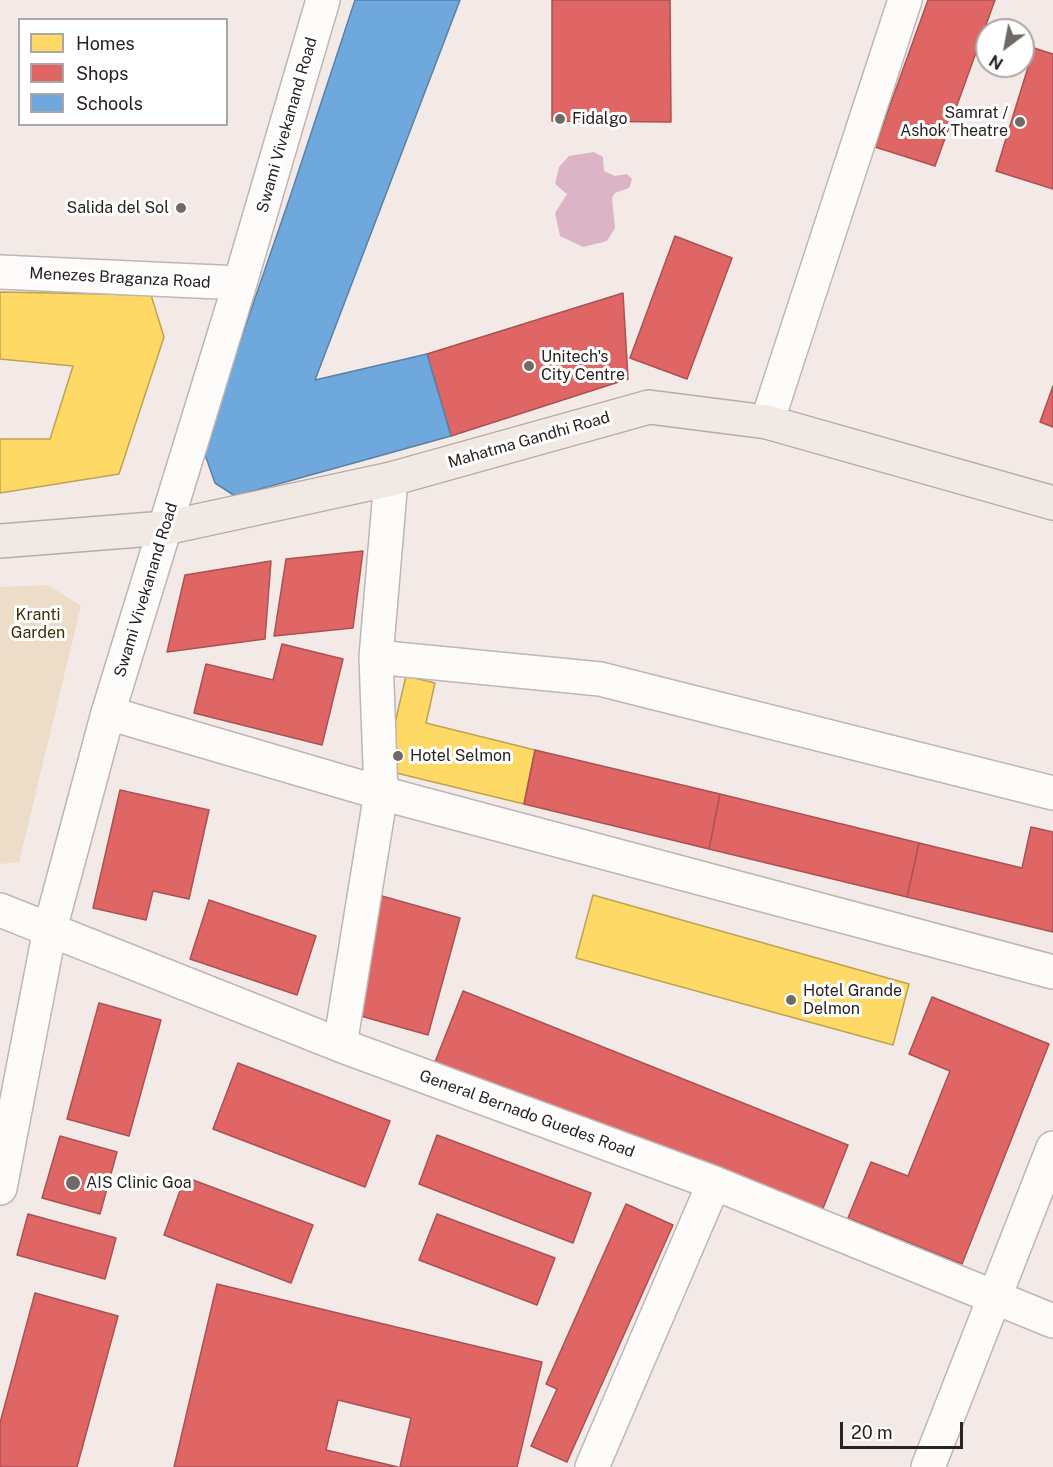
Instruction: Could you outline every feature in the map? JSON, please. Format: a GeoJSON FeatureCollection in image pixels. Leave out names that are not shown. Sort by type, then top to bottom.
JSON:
{"type":"FeatureCollection","features":[{"type":"Feature","properties":{"kind":"main road","name":"Mahatma Gandhi Road"},"geometry":{"type":"LineString","coordinates":[[0,541],[165,528],[391,478],[649,407],[767,422],[1053,503]]}},
{"type":"Feature","properties":{"kind":"street","name":"Swami Vivekanand Road"},"geometry":{"type":"LineString","coordinates":[[0,1188],[50,929],[108,713],[240,283],[323,0]]}},
{"type":"Feature","properties":{"kind":"street"},"geometry":{"type":"LineString","coordinates":[[767,422],[905,0]]}},
{"type":"Feature","properties":{"kind":"street","name":"Menezes Braganza Road"},"geometry":{"type":"LineString","coordinates":[[0,272],[240,283]]}},
{"type":"Feature","properties":{"kind":"street"},"geometry":{"type":"LineString","coordinates":[[340,1045],[381,793],[376,657],[391,478]]}},
{"type":"Feature","properties":{"kind":"street"},"geometry":{"type":"LineString","coordinates":[[376,657],[600,679],[1053,794]]}},
{"type":"Feature","properties":{"kind":"street"},"geometry":{"type":"LineString","coordinates":[[108,713],[381,793],[1053,972]]}},
{"type":"Feature","properties":{"kind":"street","name":"General Bernado Guedes Road"},"geometry":{"type":"LineString","coordinates":[[0,910],[340,1045],[714,1183],[1053,1321]]}},
{"type":"Feature","properties":{"kind":"street"},"geometry":{"type":"LineString","coordinates":[[928,1467],[1053,1148]]}},
{"type":"Feature","properties":{"kind":"street"},"geometry":{"type":"LineString","coordinates":[[592,1467],[714,1183]]}},
{"type":"Feature","properties":{"kind":"green space","name":"Kranti Garden"},"geometry":{"type":"Polygon","coordinates":[[[48,585],[81,606],[19,862],[0,864],[0,587],[48,585]]]}},
{"type":"Feature","properties":{"kind":"shaded area"},"geometry":{"type":"Polygon","coordinates":[[[594,152],[603,157],[604,171],[615,176],[627,174],[632,179],[629,188],[615,193],[612,198],[615,228],[607,241],[583,247],[560,236],[555,213],[567,194],[555,184],[559,167],[569,156],[594,152]]]}},
{"type":"Feature","properties":{"kind":"building: Homes"},"geometry":{"type":"Polygon","coordinates":[[[0,292],[151,295],[164,337],[119,474],[0,493],[0,439],[50,439],[73,366],[0,359],[0,292]]]}},
{"type":"Feature","properties":{"kind":"building: Homes"},"geometry":{"type":"Polygon","coordinates":[[[406,676],[435,683],[426,723],[535,750],[524,804],[384,770],[406,676]]]}},
{"type":"Feature","properties":{"kind":"building: Homes"},"geometry":{"type":"Polygon","coordinates":[[[593,895],[909,984],[893,1045],[576,958],[593,895]]]}},
{"type":"Feature","properties":{"kind":"building: Shops"},"geometry":{"type":"Polygon","coordinates":[[[552,0],[670,0],[671,122],[552,121],[552,0]]]}},
{"type":"Feature","properties":{"kind":"building: Shops"},"geometry":{"type":"Polygon","coordinates":[[[928,0],[995,0],[988,18],[975,18],[975,55],[935,166],[875,147],[928,0]]]}},
{"type":"Feature","properties":{"kind":"building: Shops"},"geometry":{"type":"Polygon","coordinates":[[[1035,48],[1053,54],[1053,189],[996,171],[1025,78],[1035,78],[1035,48]]]}},
{"type":"Feature","properties":{"kind":"building: Shops"},"geometry":{"type":"Polygon","coordinates":[[[675,236],[732,258],[687,379],[630,358],[675,236]]]}},
{"type":"Feature","properties":{"kind":"building: Shops","name":"Unitech's City Centre"},"geometry":{"type":"Polygon","coordinates":[[[623,293],[628,379],[451,436],[427,354],[623,293]]]}},
{"type":"Feature","properties":{"kind":"building: Shops"},"geometry":{"type":"Polygon","coordinates":[[[1053,386],[1053,427],[1040,422],[1053,386]]]}},
{"type":"Feature","properties":{"kind":"building: Shops"},"geometry":{"type":"Polygon","coordinates":[[[363,551],[353,628],[274,636],[286,559],[363,551]]]}},
{"type":"Feature","properties":{"kind":"building: Shops"},"geometry":{"type":"Polygon","coordinates":[[[271,561],[265,639],[167,652],[185,575],[271,561]]]}},
{"type":"Feature","properties":{"kind":"building: Shops"},"geometry":{"type":"Polygon","coordinates":[[[282,644],[343,659],[322,745],[194,713],[206,664],[273,680],[282,644]]]}},
{"type":"Feature","properties":{"kind":"building: Shops"},"geometry":{"type":"Polygon","coordinates":[[[535,750],[720,794],[709,849],[524,804],[535,750]]]}},
{"type":"Feature","properties":{"kind":"building: Shops"},"geometry":{"type":"Polygon","coordinates":[[[120,790],[209,810],[189,899],[153,891],[146,920],[93,908],[120,790]]]}},
{"type":"Feature","properties":{"kind":"building: Shops"},"geometry":{"type":"Polygon","coordinates":[[[720,794],[919,843],[907,897],[709,849],[720,794]]]}},
{"type":"Feature","properties":{"kind":"building: Shops"},"geometry":{"type":"Polygon","coordinates":[[[1031,827],[1053,832],[1053,932],[907,897],[919,843],[1022,868],[1031,827]]]}},
{"type":"Feature","properties":{"kind":"building: Shops"},"geometry":{"type":"Polygon","coordinates":[[[382,896],[460,918],[428,1035],[350,1013],[382,896]]]}},
{"type":"Feature","properties":{"kind":"building: Shops"},"geometry":{"type":"Polygon","coordinates":[[[209,900],[316,936],[297,995],[190,959],[209,900]]]}},
{"type":"Feature","properties":{"kind":"building: Shops"},"geometry":{"type":"Polygon","coordinates":[[[463,991],[848,1145],[820,1216],[435,1062],[463,991]]]}},
{"type":"Feature","properties":{"kind":"building: Shops"},"geometry":{"type":"Polygon","coordinates":[[[932,997],[1049,1044],[962,1264],[848,1218],[871,1162],[908,1176],[950,1071],[909,1054],[932,997]]]}},
{"type":"Feature","properties":{"kind":"building: Shops"},"geometry":{"type":"Polygon","coordinates":[[[99,1003],[161,1020],[129,1136],[67,1119],[99,1003]]]}},
{"type":"Feature","properties":{"kind":"building: Shops"},"geometry":{"type":"Polygon","coordinates":[[[238,1063],[390,1121],[365,1187],[213,1129],[238,1063]]]}},
{"type":"Feature","properties":{"kind":"building: Shops"},"geometry":{"type":"Polygon","coordinates":[[[437,1135],[591,1193],[573,1243],[419,1184],[437,1135]]]}},
{"type":"Feature","properties":{"kind":"building: Shops"},"geometry":{"type":"Polygon","coordinates":[[[60,1136],[117,1152],[100,1214],[42,1198],[60,1136]]]}},
{"type":"Feature","properties":{"kind":"building: Shops"},"geometry":{"type":"Polygon","coordinates":[[[185,1177],[313,1225],[291,1283],[164,1235],[185,1177]]]}},
{"type":"Feature","properties":{"kind":"building: Shops"},"geometry":{"type":"Polygon","coordinates":[[[626,1204],[673,1225],[567,1462],[531,1446],[557,1389],[546,1384],[626,1204]]]}},
{"type":"Feature","properties":{"kind":"building: Shops"},"geometry":{"type":"Polygon","coordinates":[[[28,1214],[116,1238],[105,1279],[17,1255],[28,1214]]]}},
{"type":"Feature","properties":{"kind":"building: Shops"},"geometry":{"type":"Polygon","coordinates":[[[437,1214],[555,1258],[537,1305],[419,1260],[437,1214]]]}},
{"type":"Feature","properties":{"kind":"building: Shops"},"geometry":{"type":"Polygon","coordinates":[[[217,1284],[542,1362],[517,1467],[400,1467],[411,1418],[338,1400],[326,1450],[398,1467],[174,1467],[217,1284]]]}},
{"type":"Feature","properties":{"kind":"building: Shops"},"geometry":{"type":"Polygon","coordinates":[[[35,1293],[118,1316],[77,1467],[0,1467],[0,1423],[35,1293]]]}},
{"type":"Feature","properties":{"kind":"building: Schools"},"geometry":{"type":"Polygon","coordinates":[[[355,0],[460,0],[315,380],[427,354],[451,436],[235,496],[215,483],[203,449],[355,0]]]}},
{"type":"Feature","properties":{"kind":"place","name":"Fidalgo"},"geometry":{"type":"Point","coordinates":[560,119]}},
{"type":"Feature","properties":{"kind":"place","name":"Samrat / Ashok Theatre"},"geometry":{"type":"Point","coordinates":[1020,122]}},
{"type":"Feature","properties":{"kind":"place","name":"Salida del Sol"},"geometry":{"type":"Point","coordinates":[181,208]}},
{"type":"Feature","properties":{"kind":"place","name":"Unitech's City Centre"},"geometry":{"type":"Point","coordinates":[529,366]}},
{"type":"Feature","properties":{"kind":"place","name":"Hotel Selmon"},"geometry":{"type":"Point","coordinates":[398,756]}},
{"type":"Feature","properties":{"kind":"place","name":"Hotel Grande Delmon"},"geometry":{"type":"Point","coordinates":[791,1000]}},
{"type":"Feature","properties":{"kind":"place","name":"AIS Clinic Goa"},"geometry":{"type":"Point","coordinates":[73,1183]}}]}
